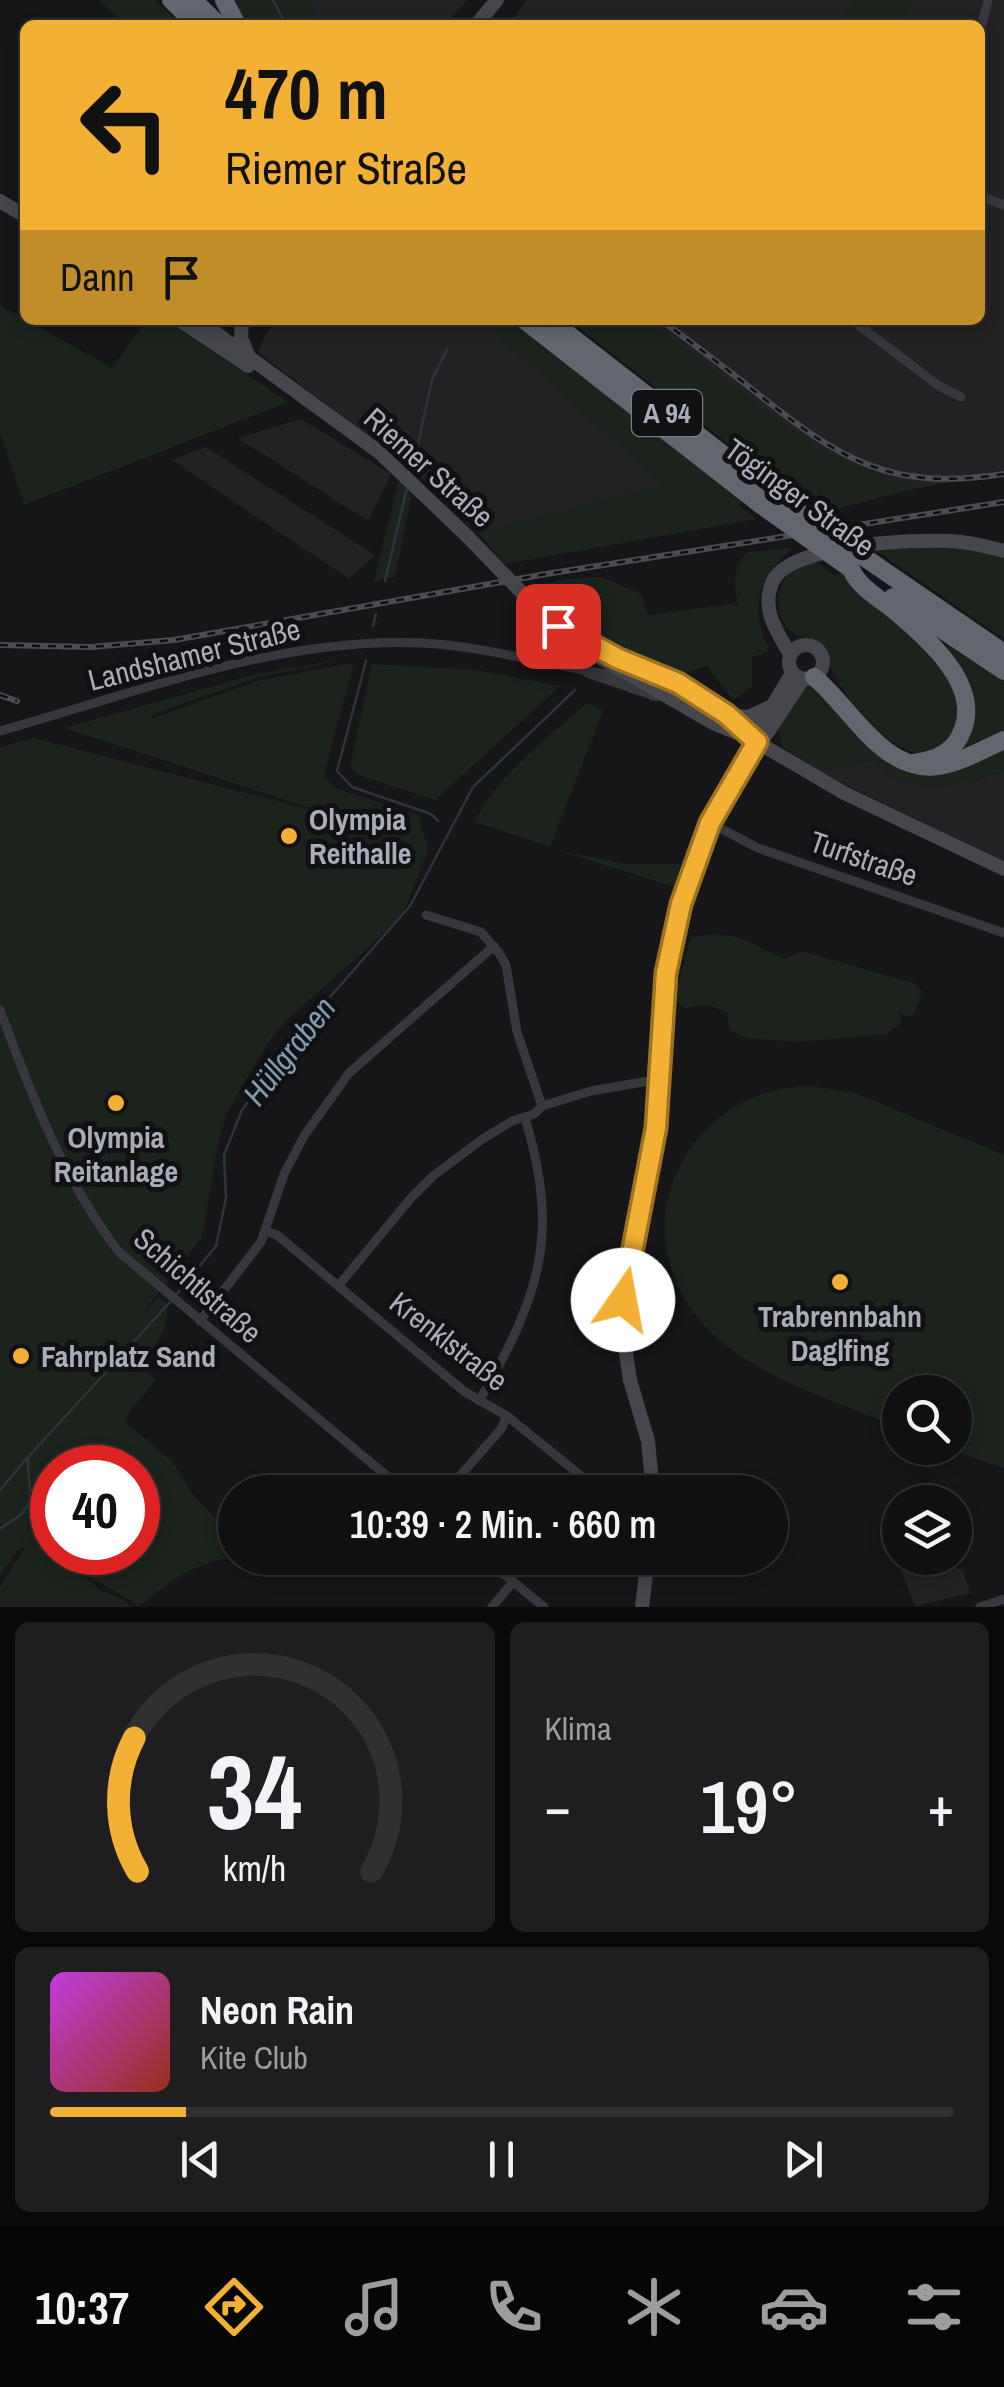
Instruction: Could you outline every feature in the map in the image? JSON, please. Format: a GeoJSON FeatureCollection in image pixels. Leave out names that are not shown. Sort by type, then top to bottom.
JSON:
{"type":"FeatureCollection","features":[{"type":"Feature","properties":{"kind":"highway"},"geometry":{"type":"LineString","coordinates":[[171,0],[193,20]]}},
{"type":"Feature","properties":{"kind":"highway"},"geometry":{"type":"LineString","coordinates":[[192,0],[214,20]]}},
{"type":"Feature","properties":{"kind":"highway","name":"Töginger Straße"},"geometry":{"type":"LineString","coordinates":[[530,325],[761,506],[1004,671]]}},
{"type":"Feature","properties":{"kind":"highway","name":"Töginger Straße"},"geometry":{"type":"LineString","coordinates":[[556,325],[787,504],[1004,652]]}},
{"type":"Feature","properties":{"kind":"highway"},"geometry":{"type":"LineString","coordinates":[[851,569],[855,580],[898,613],[940,656],[962,692],[965,721],[955,745],[934,760],[914,764]]}},
{"type":"Feature","properties":{"kind":"highway"},"geometry":{"type":"LineString","coordinates":[[808,674],[882,746],[914,764],[939,766],[1004,740]]}},
{"type":"Feature","properties":{"kind":"street"},"geometry":{"type":"LineString","coordinates":[[480,20],[497,0]]}},
{"type":"Feature","properties":{"kind":"street","name":"Riemer Straße"},"geometry":{"type":"LineString","coordinates":[[192,325],[218,335],[249,355],[279,376],[288,388],[379,452],[524,596]]}},
{"type":"Feature","properties":{"kind":"street"},"geometry":{"type":"LineString","coordinates":[[241,325],[241,338],[249,355]]}},
{"type":"Feature","properties":{"kind":"street"},"geometry":{"type":"LineString","coordinates":[[859,325],[939,386],[961,397]]}},
{"type":"Feature","properties":{"kind":"street","name":"Riemer Straße"},"geometry":{"type":"LineString","coordinates":[[218,335],[275,384],[288,388]]}},
{"type":"Feature","properties":{"kind":"street"},"geometry":{"type":"LineString","coordinates":[[794,650],[777,631],[769,612],[768,596],[782,569],[805,556],[944,540],[1004,551]]}},
{"type":"Feature","properties":{"kind":"street"},"geometry":{"type":"LineString","coordinates":[[755,740],[676,702],[578,645],[558,626],[617,658],[678,683],[726,714],[755,740],[844,793],[1004,869]]}},
{"type":"Feature","properties":{"kind":"street","name":"Landshamer Straße"},"geometry":{"type":"LineString","coordinates":[[0,731],[268,655],[346,645],[464,646],[580,670],[678,683]]}},
{"type":"Feature","properties":{"kind":"street"},"geometry":{"type":"LineString","coordinates":[[755,740],[775,722],[822,655],[815,647],[794,650]]}},
{"type":"Feature","properties":{"kind":"street"},"geometry":{"type":"LineString","coordinates":[[794,650],[788,664],[808,674]]}},
{"type":"Feature","properties":{"kind":"street","name":"Landshamer Straße"},"geometry":{"type":"LineString","coordinates":[[580,670],[676,702]]}},
{"type":"Feature","properties":{"kind":"street"},"geometry":{"type":"LineString","coordinates":[[726,714],[748,717],[772,705],[808,674]]}},
{"type":"Feature","properties":{"kind":"street"},"geometry":{"type":"LineString","coordinates":[[651,1475],[648,1441],[630,1380],[622,1319],[660,1079],[666,973],[681,904],[710,823],[772,705]]}},
{"type":"Feature","properties":{"kind":"street"},"geometry":{"type":"LineString","coordinates":[[775,722],[775,740],[782,757]]}},
{"type":"Feature","properties":{"kind":"street","name":"Turfstraße"},"geometry":{"type":"LineString","coordinates":[[710,823],[758,848],[1004,932]]}},
{"type":"Feature","properties":{"kind":"street"},"geometry":{"type":"LineString","coordinates":[[426,915],[482,932],[506,965],[516,1032],[542,1106]]}},
{"type":"Feature","properties":{"kind":"street"},"geometry":{"type":"LineString","coordinates":[[200,1322],[248,1263],[266,1230],[284,1174],[298,1146],[348,1074],[494,946]]}},
{"type":"Feature","properties":{"kind":"street","name":"Schichtlstraße"},"geometry":{"type":"LineString","coordinates":[[0,1010],[52,1138],[93,1218],[119,1252],[385,1475]]}},
{"type":"Feature","properties":{"kind":"street"},"geometry":{"type":"LineString","coordinates":[[339,1284],[433,1176],[481,1140],[542,1106],[591,1090],[660,1079]]}},
{"type":"Feature","properties":{"kind":"street"},"geometry":{"type":"LineString","coordinates":[[479,1401],[522,1322],[542,1249],[541,1186],[524,1118]]}},
{"type":"Feature","properties":{"kind":"street","name":"Krenklstraße"},"geometry":{"type":"LineString","coordinates":[[266,1230],[339,1284],[479,1401],[508,1416],[580,1475]]}},
{"type":"Feature","properties":{"kind":"street"},"geometry":{"type":"LineString","coordinates":[[461,1475],[508,1416]]}},
{"type":"Feature","properties":{"kind":"street"},"geometry":{"type":"LineString","coordinates":[[505,1575],[544,1607]]}},
{"type":"Feature","properties":{"kind":"street"},"geometry":{"type":"LineString","coordinates":[[642,1607],[646,1575]]}},
{"type":"Feature","properties":{"kind":"street"},"geometry":{"type":"LineString","coordinates":[[492,1607],[513,1582]]}},
{"type":"Feature","properties":{"kind":"street"},"geometry":{"type":"LineString","coordinates":[[980,1607],[1004,1599]]}},
{"type":"Feature","properties":{"kind":"shaded area"},"geometry":{"type":"Polygon","coordinates":[[[98,0],[155,0],[176,20],[121,20],[98,0]]]}},
{"type":"Feature","properties":{"kind":"shaded area"},"geometry":{"type":"Polygon","coordinates":[[[231,0],[305,0],[316,20],[241,20],[231,0]]]}},
{"type":"Feature","properties":{"kind":"shaded area"},"geometry":{"type":"Polygon","coordinates":[[[305,0],[467,0],[449,20],[316,20],[305,0]]]}},
{"type":"Feature","properties":{"kind":"shaded area"},"geometry":{"type":"Polygon","coordinates":[[[526,0],[1004,0],[1004,472],[914,489],[819,450],[653,325],[985,325],[985,20],[512,20],[526,0]]]}},
{"type":"Feature","properties":{"kind":"shaded area"},"geometry":{"type":"Polygon","coordinates":[[[856,0],[914,0],[899,20],[840,20],[856,0]]]}},
{"type":"Feature","properties":{"kind":"shaded area"},"geometry":{"type":"Polygon","coordinates":[[[0,305],[20,316],[20,325],[36,325],[112,368],[143,325],[172,325],[288,402],[24,505],[0,433],[0,305]]]}},
{"type":"Feature","properties":{"kind":"shaded area"},"geometry":{"type":"Polygon","coordinates":[[[273,325],[487,325],[665,486],[478,533],[418,475],[258,352],[273,325]]]}},
{"type":"Feature","properties":{"kind":"shaded area"},"geometry":{"type":"Polygon","coordinates":[[[487,325],[514,325],[742,500],[738,506],[757,519],[505,564],[478,533],[664,486],[487,325]]]}},
{"type":"Feature","properties":{"kind":"shaded area"},"geometry":{"type":"Polygon","coordinates":[[[575,325],[653,325],[819,450],[914,489],[824,512],[798,498],[575,325]]]}},
{"type":"Feature","properties":{"kind":"shaded area"},"geometry":{"type":"Polygon","coordinates":[[[301,419],[391,474],[368,521],[238,438],[301,419]]]}},
{"type":"Feature","properties":{"kind":"shaded area"},"geometry":{"type":"Polygon","coordinates":[[[206,447],[375,555],[349,579],[172,460],[206,447]]]}},
{"type":"Feature","properties":{"kind":"shaded area"},"geometry":{"type":"Polygon","coordinates":[[[399,479],[412,491],[395,577],[374,581],[399,479]]]}},
{"type":"Feature","properties":{"kind":"shaded area"},"geometry":{"type":"Polygon","coordinates":[[[929,545],[976,547],[1004,556],[1004,639],[877,551],[929,545]]]}},
{"type":"Feature","properties":{"kind":"shaded area"},"geometry":{"type":"Polygon","coordinates":[[[792,548],[760,593],[759,618],[767,652],[752,657],[752,687],[733,700],[707,666],[675,676],[576,629],[541,603],[527,587],[601,577],[641,594],[648,615],[731,604],[738,607],[736,572],[747,552],[792,548]]]}},
{"type":"Feature","properties":{"kind":"shaded area"},"geometry":{"type":"Polygon","coordinates":[[[814,560],[834,575],[841,573],[894,615],[945,668],[956,688],[962,713],[959,730],[936,749],[914,753],[884,736],[844,690],[822,644],[795,634],[785,624],[778,600],[782,584],[793,569],[814,560]]]}},
{"type":"Feature","properties":{"kind":"shaded area"},"geometry":{"type":"Polygon","coordinates":[[[947,645],[1004,681],[1004,733],[945,761],[971,722],[945,651],[947,645]]]}},
{"type":"Feature","properties":{"kind":"shaded area","name":"Olympia Reitanlage"},"geometry":{"type":"Polygon","coordinates":[[[355,657],[259,677],[151,715],[153,718],[261,680],[354,663],[324,775],[334,788],[418,815],[428,849],[407,904],[395,923],[285,1022],[267,1044],[226,1115],[202,1237],[142,1314],[158,1298],[167,1302],[161,1336],[139,1365],[156,1380],[129,1412],[126,1423],[153,1445],[30,1445],[30,1575],[86,1575],[96,1586],[132,1607],[0,1607],[0,1587],[26,1546],[18,1549],[0,1576],[0,747],[34,738],[335,816],[64,728],[257,674],[355,657]]]}},
{"type":"Feature","properties":{"kind":"shaded area"},"geometry":{"type":"Polygon","coordinates":[[[372,664],[476,670],[560,686],[435,800],[358,775],[350,767],[372,664]]]}},
{"type":"Feature","properties":{"kind":"shaded area"},"geometry":{"type":"Polygon","coordinates":[[[814,683],[905,768],[1004,744],[1004,771],[927,787],[898,780],[869,760],[820,772],[783,747],[777,725],[805,685],[814,683]]]}},
{"type":"Feature","properties":{"kind":"shaded area"},"geometry":{"type":"Polygon","coordinates":[[[587,703],[603,711],[550,847],[475,822],[510,772],[587,703]]]}},
{"type":"Feature","properties":{"kind":"shaded area"},"geometry":{"type":"Polygon","coordinates":[[[869,760],[903,783],[976,780],[1004,771],[1004,862],[820,772],[869,760]]]}},
{"type":"Feature","properties":{"kind":"shaded area"},"geometry":{"type":"Polygon","coordinates":[[[556,850],[628,864],[681,864],[675,887],[556,850]]]}},
{"type":"Feature","properties":{"kind":"shaded area"},"geometry":{"type":"Polygon","coordinates":[[[691,937],[738,937],[785,959],[802,951],[916,984],[922,992],[913,1015],[905,1017],[899,1011],[901,1023],[887,1034],[798,1042],[746,1038],[729,1030],[727,1013],[722,1010],[706,1006],[685,1008],[674,1000],[691,937]]]}},
{"type":"Feature","properties":{"kind":"shaded area","name":"Trabrennbahn Daglfing"},"geometry":{"type":"Polygon","coordinates":[[[811,1086],[855,1093],[1004,1155],[1004,1468],[972,1458],[972,1375],[882,1375],[882,1422],[796,1386],[746,1359],[705,1326],[679,1288],[667,1249],[666,1209],[677,1171],[698,1138],[728,1111],[766,1093],[811,1086]]]}},
{"type":"Feature","properties":{"kind":"shaded area","name":"Olympia Reitanlage"},"geometry":{"type":"Polygon","coordinates":[[[160,1451],[172,1461],[195,1498],[218,1520],[218,1561],[182,1575],[138,1607],[88,1575],[160,1575],[160,1451]]]}},
{"type":"Feature","properties":{"kind":"shaded area"},"geometry":{"type":"Polygon","coordinates":[[[903,1575],[965,1575],[970,1593],[915,1606],[903,1575]]]}},
{"type":"Feature","properties":{"kind":"waterway"},"geometry":{"type":"LineString","coordinates":[[273,0],[283,20]]}},
{"type":"Feature","properties":{"kind":"waterway"},"geometry":{"type":"LineString","coordinates":[[414,462],[432,380],[447,349]]}},
{"type":"Feature","properties":{"kind":"waterway"},"geometry":{"type":"LineString","coordinates":[[385,581],[407,488]]}},
{"type":"Feature","properties":{"kind":"waterway"},"geometry":{"type":"LineString","coordinates":[[373,626],[376,614]]}},
{"type":"Feature","properties":{"kind":"waterway"},"geometry":{"type":"LineString","coordinates":[[366,661],[337,771],[352,787],[431,814],[438,821]]}},
{"type":"Feature","properties":{"kind":"waterway","name":"Hüllgraben"},"geometry":{"type":"LineString","coordinates":[[176,1295],[216,1246],[226,1198],[224,1155],[242,1110],[287,1046],[410,906],[473,787],[575,690]]}},
{"type":"Feature","properties":{"kind":"waterway","name":"Hüllgraben"},"geometry":{"type":"LineString","coordinates":[[0,1529],[21,1514],[29,1502],[29,1456],[171,1301]]}},
{"type":"Feature","properties":{"kind":"waterway"},"geometry":{"type":"LineString","coordinates":[[0,1490],[28,1457]]}},
{"type":"Feature","properties":{"kind":"railway"},"geometry":{"type":"LineString","coordinates":[[668,325],[812,435],[868,465],[928,478],[1004,474]]}},
{"type":"Feature","properties":{"kind":"railway"},"geometry":{"type":"LineString","coordinates":[[0,645],[91,647],[174,640],[546,574],[1004,502]]}},
{"type":"Feature","properties":{"kind":"railway"},"geometry":{"type":"LineString","coordinates":[[0,695],[17,701]]}},
{"type":"Feature","properties":{"kind":"place","name":"Olympia Reithalle"},"geometry":{"type":"Point","coordinates":[289,836]}},
{"type":"Feature","properties":{"kind":"place","name":"Olympia Reitanlage"},"geometry":{"type":"Point","coordinates":[116,1103]}},
{"type":"Feature","properties":{"kind":"place","name":"Trabrennbahn Daglfing"},"geometry":{"type":"Point","coordinates":[840,1282]}},
{"type":"Feature","properties":{"kind":"place","name":"Fahrplatz Sand"},"geometry":{"type":"Point","coordinates":[21,1356]}},
{"type":"Feature","properties":{"kind":"route"},"geometry":{"type":"LineString","coordinates":[[558,626],[617,658],[678,683],[726,714],[757,742],[710,823],[681,904],[666,973],[656,1128],[623,1300]]}}]}
